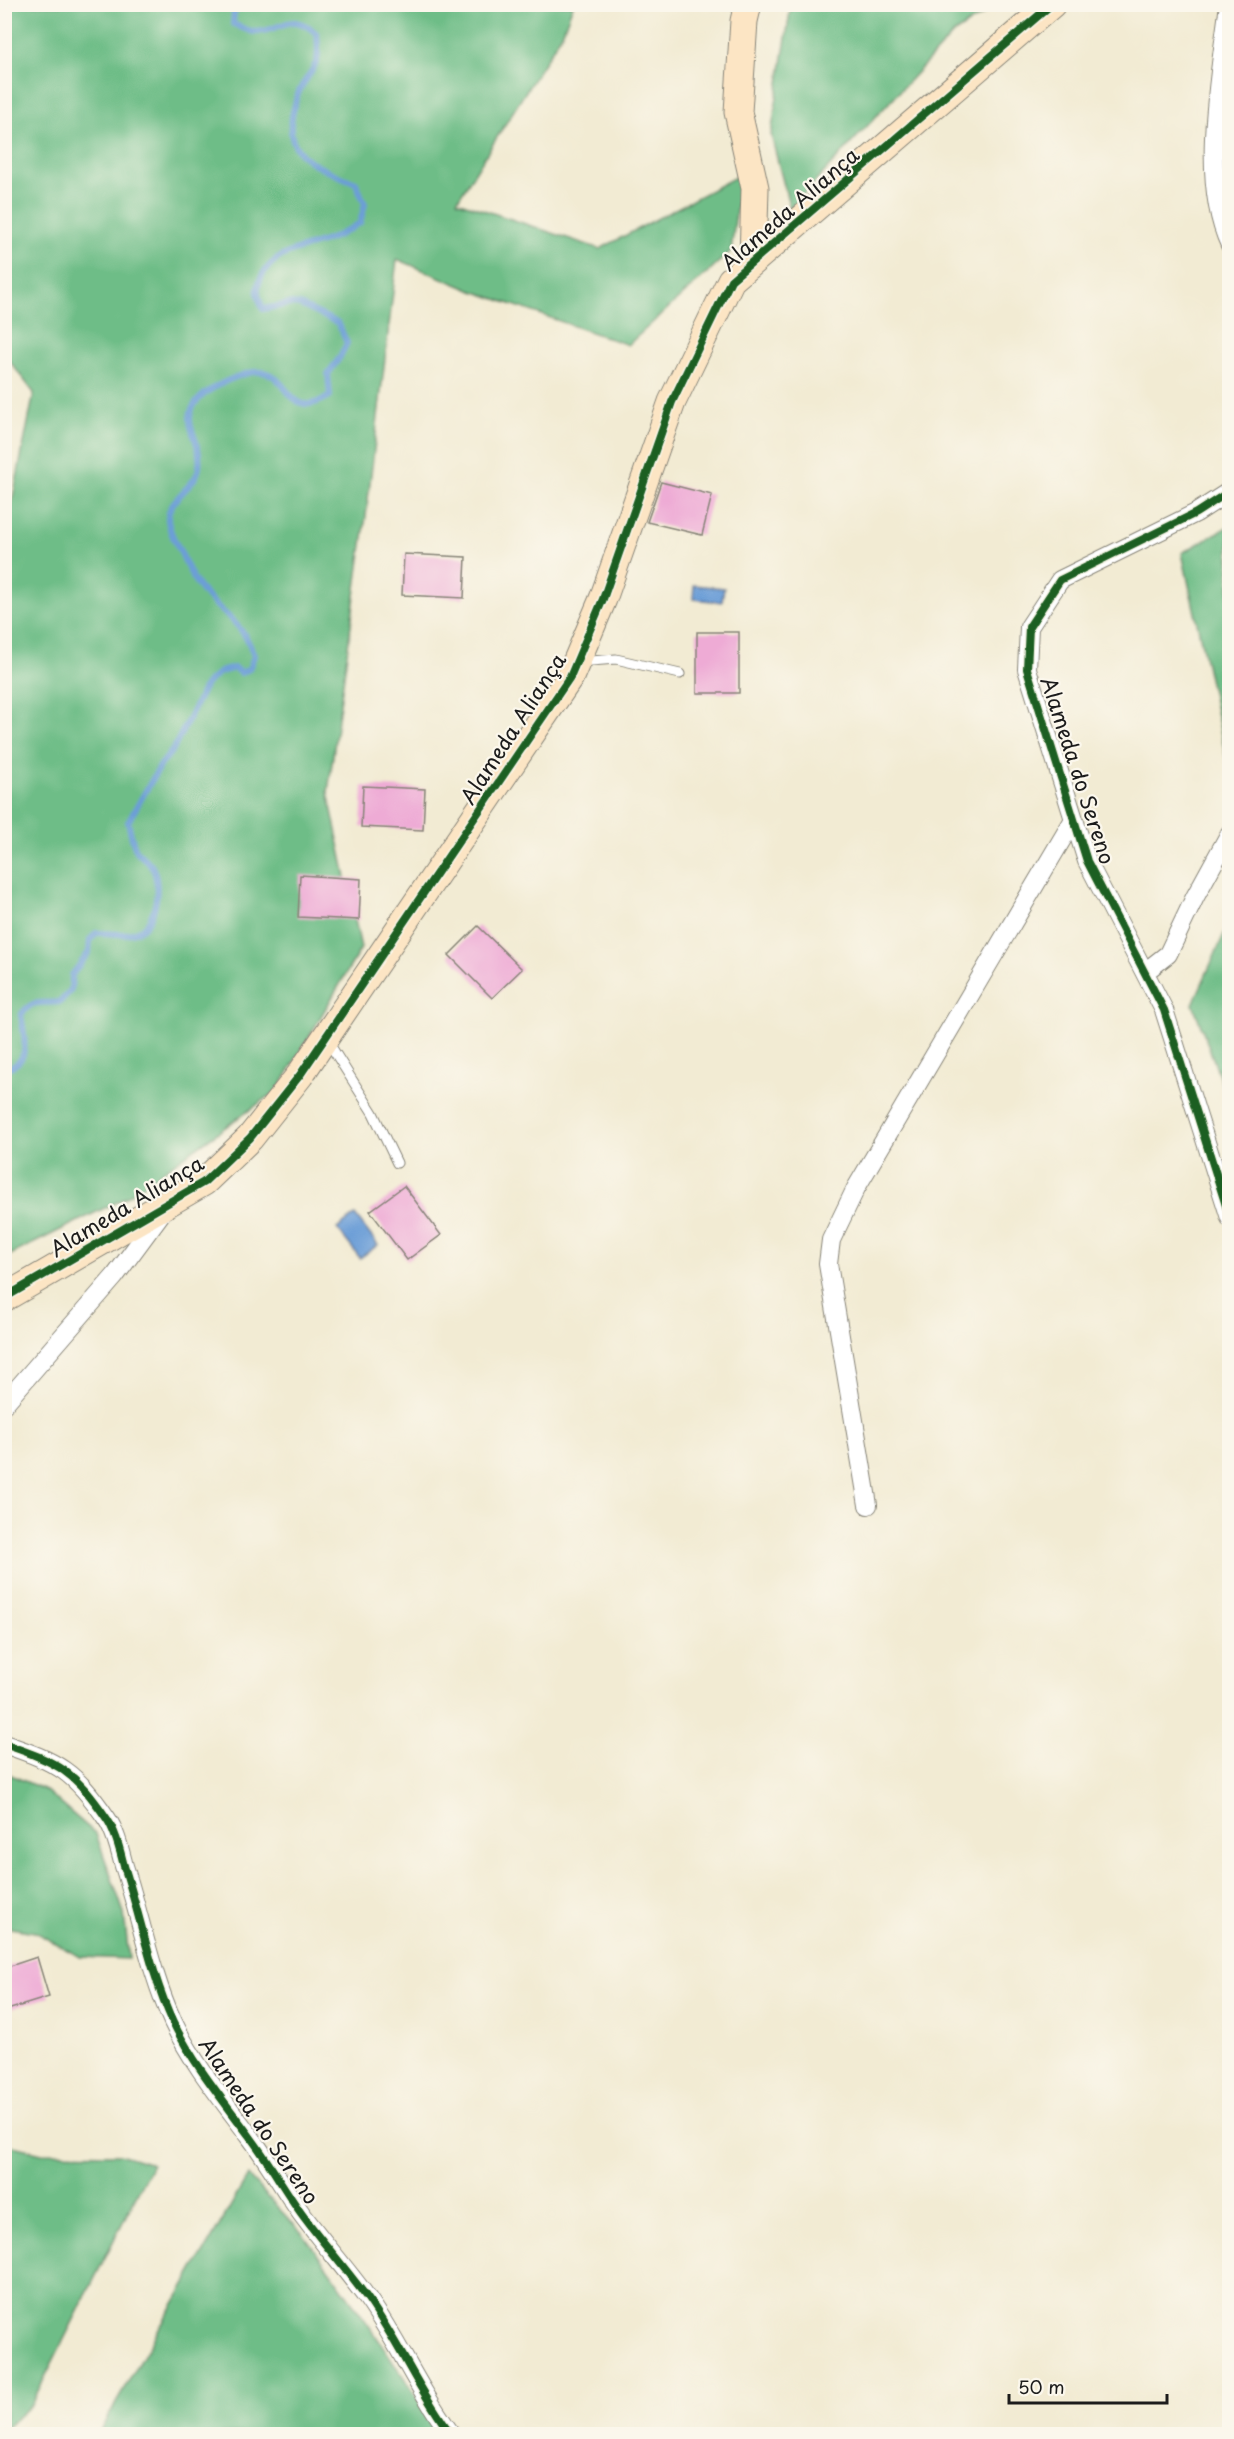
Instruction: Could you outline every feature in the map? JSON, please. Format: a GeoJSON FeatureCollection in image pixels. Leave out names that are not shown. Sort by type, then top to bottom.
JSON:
{"type":"FeatureCollection","features":[{"type":"Feature","properties":{"kind":"street"},"geometry":{"type":"LineString","coordinates":[[748,4],[744,21],[738,112],[755,188],[753,261]]}},
{"type":"Feature","properties":{"kind":"street","name":"Alameda Aliança"},"geometry":{"type":"LineString","coordinates":[[4,1298],[204,1182],[250,1138],[326,1038],[570,678],[603,599],[651,458],[686,370],[731,280],[1052,4]]}},
{"type":"Feature","properties":{"kind":"street"},"geometry":{"type":"LineString","coordinates":[[1229,4],[1213,141],[1220,225],[1230,245]]}},
{"type":"Feature","properties":{"kind":"street","name":"Alameda do Sereno"},"geometry":{"type":"LineString","coordinates":[[1230,491],[1196,513],[1059,580],[1029,627],[1027,669],[1087,861],[1164,1010],[1230,1218]]}},
{"type":"Feature","properties":{"kind":"street"},"geometry":{"type":"LineString","coordinates":[[868,1505],[828,1264],[831,1240],[856,1188],[1074,819]]}},
{"type":"Feature","properties":{"kind":"street"},"geometry":{"type":"LineString","coordinates":[[1145,972],[1168,954],[1195,897],[1230,833]]}},
{"type":"Feature","properties":{"kind":"street"},"geometry":{"type":"LineString","coordinates":[[4,1404],[115,1276],[169,1203]]}},
{"type":"Feature","properties":{"kind":"street","name":"Alameda do Sereno"},"geometry":{"type":"LineString","coordinates":[[4,1744],[32,1753],[65,1769],[84,1786],[110,1823],[135,1898],[153,1969],[173,2022],[213,2091],[252,2139],[301,2212],[368,2299],[399,2345],[440,2419],[451,2434]]}},
{"type":"Feature","properties":{"kind":"lane"},"geometry":{"type":"LineString","coordinates":[[577,662],[616,659],[680,674]]}},
{"type":"Feature","properties":{"kind":"lane"},"geometry":{"type":"LineString","coordinates":[[326,1038],[373,1113],[397,1163]]}},
{"type":"Feature","properties":{"kind":"green space"},"geometry":{"type":"Polygon","coordinates":[[[791,4],[997,5],[953,34],[790,209],[771,135],[791,4]]]}},
{"type":"Feature","properties":{"kind":"green space"},"geometry":{"type":"Polygon","coordinates":[[[5,5],[573,5],[562,34],[457,201],[600,249],[741,174],[731,251],[628,345],[470,290],[397,259],[366,516],[328,792],[361,948],[278,1090],[125,1198],[4,1258],[4,542],[34,393],[5,355],[5,5]]]}},
{"type":"Feature","properties":{"kind":"green space"},"geometry":{"type":"Polygon","coordinates":[[[1229,526],[1230,751],[1226,757],[1182,553],[1229,526]]]}},
{"type":"Feature","properties":{"kind":"green space"},"geometry":{"type":"Polygon","coordinates":[[[1229,923],[1229,1102],[1193,1004],[1229,923]]]}},
{"type":"Feature","properties":{"kind":"green space"},"geometry":{"type":"Polygon","coordinates":[[[4,1772],[45,1790],[96,1834],[124,1913],[129,1959],[80,1957],[35,1932],[5,1927],[4,1772]]]}},
{"type":"Feature","properties":{"kind":"green space"},"geometry":{"type":"Polygon","coordinates":[[[5,2144],[42,2153],[120,2154],[152,2164],[31,2405],[5,2429],[5,2144]]]}},
{"type":"Feature","properties":{"kind":"green space"},"geometry":{"type":"Polygon","coordinates":[[[248,2176],[303,2234],[368,2324],[442,2434],[98,2434],[248,2176]]]}},
{"type":"Feature","properties":{"kind":"water"},"geometry":{"type":"Polygon","coordinates":[[[694,585],[724,588],[722,602],[693,599],[694,585]]]}},
{"type":"Feature","properties":{"kind":"water"},"geometry":{"type":"Polygon","coordinates":[[[355,1215],[378,1245],[360,1258],[337,1229],[355,1215]]]}},
{"type":"Feature","properties":{"kind":"building"},"geometry":{"type":"Polygon","coordinates":[[[661,482],[712,495],[702,535],[647,522],[661,482]]]}},
{"type":"Feature","properties":{"kind":"building"},"geometry":{"type":"Polygon","coordinates":[[[404,554],[466,557],[464,598],[402,595],[404,554]]]}},
{"type":"Feature","properties":{"kind":"building"},"geometry":{"type":"Polygon","coordinates":[[[697,632],[739,632],[739,693],[697,693],[697,632]]]}},
{"type":"Feature","properties":{"kind":"building"},"geometry":{"type":"Polygon","coordinates":[[[363,786],[425,789],[423,830],[361,827],[363,786]]]}},
{"type":"Feature","properties":{"kind":"building"},"geometry":{"type":"Polygon","coordinates":[[[300,875],[361,879],[359,920],[298,917],[300,875]]]}},
{"type":"Feature","properties":{"kind":"building"},"geometry":{"type":"Polygon","coordinates":[[[478,926],[522,969],[492,998],[449,955],[478,926]]]}},
{"type":"Feature","properties":{"kind":"building"},"geometry":{"type":"Polygon","coordinates":[[[404,1186],[441,1235],[407,1260],[370,1211],[404,1186]]]}},
{"type":"Feature","properties":{"kind":"building"},"geometry":{"type":"Polygon","coordinates":[[[37,1957],[49,1997],[4,2011],[4,1968],[37,1957]]]}},
{"type":"Feature","properties":{"kind":"waterway"},"geometry":{"type":"LineString","coordinates":[[4,1068],[13,1066],[23,1055],[25,1039],[21,1015],[34,1004],[60,1002],[71,990],[72,975],[89,952],[90,940],[96,933],[133,933],[144,927],[150,920],[157,891],[154,872],[151,865],[135,848],[128,822],[160,766],[174,748],[206,684],[220,672],[234,668],[241,673],[249,669],[254,656],[238,626],[198,586],[170,529],[168,520],[171,507],[194,480],[199,468],[199,452],[190,421],[191,412],[195,404],[210,390],[228,380],[245,374],[261,372],[272,375],[294,399],[303,404],[314,403],[330,396],[328,374],[347,343],[338,323],[300,305],[290,304],[263,309],[259,300],[259,283],[269,266],[285,255],[332,238],[360,223],[365,204],[356,183],[307,159],[293,140],[291,128],[299,92],[318,58],[317,34],[307,26],[292,22],[265,31],[247,30],[233,24],[234,12],[244,4]]}},
{"type":"Feature","properties":{"kind":"cycle path"},"geometry":{"type":"LineString","coordinates":[[4,1298],[204,1182],[250,1138],[300,1075],[570,677],[603,599],[672,402],[731,280],[1052,4]]}},
{"type":"Feature","properties":{"kind":"cycle path"},"geometry":{"type":"LineString","coordinates":[[1230,491],[1196,513],[1060,580],[1029,627],[1027,669],[1087,861],[1164,1010],[1230,1218]]}},
{"type":"Feature","properties":{"kind":"cycle path"},"geometry":{"type":"LineString","coordinates":[[4,1744],[52,1763],[75,1779],[107,1819],[117,1842],[158,1984],[181,2037],[199,2067],[258,2147],[301,2213],[368,2299],[429,2402],[451,2434]]}}]}
